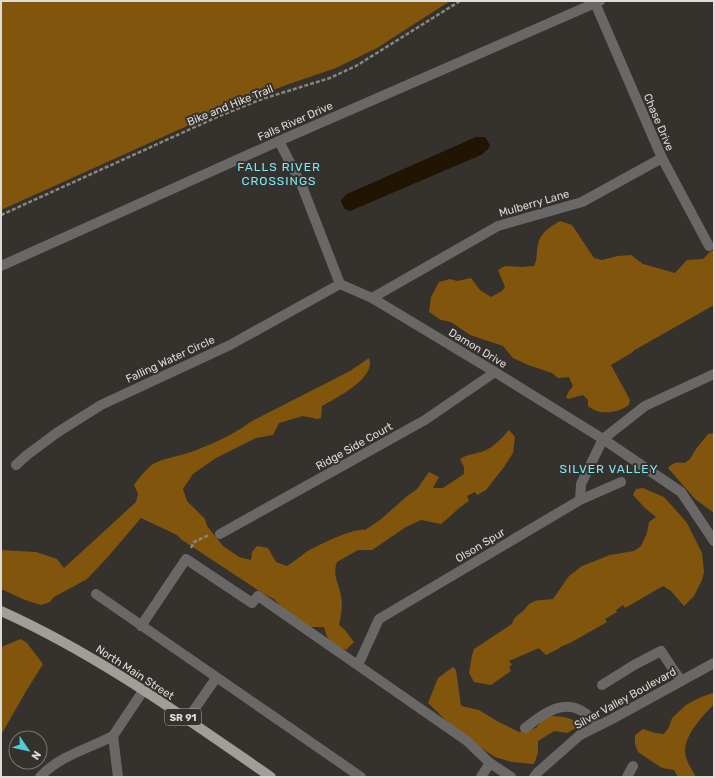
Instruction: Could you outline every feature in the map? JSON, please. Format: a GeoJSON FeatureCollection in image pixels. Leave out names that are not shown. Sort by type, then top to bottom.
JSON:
{"type":"FeatureCollection","features":[{"type":"Feature","properties":{"kind":"main road","name":"North Main Street"},"geometry":{"type":"LineString","coordinates":[[1,611],[31,624],[103,664],[271,777]]}},
{"type":"Feature","properties":{"kind":"street","name":"Falls River Drive"},"geometry":{"type":"LineString","coordinates":[[1,266],[279,141],[598,2]]}},
{"type":"Feature","properties":{"kind":"street","name":"Chase Drive"},"geometry":{"type":"LineString","coordinates":[[598,2],[662,158],[709,246]]}},
{"type":"Feature","properties":{"kind":"street"},"geometry":{"type":"LineString","coordinates":[[279,141],[302,186],[340,284]]}},
{"type":"Feature","properties":{"kind":"street","name":"Mulberry Lane"},"geometry":{"type":"LineString","coordinates":[[372,298],[498,226],[582,202],[662,158]]}},
{"type":"Feature","properties":{"kind":"street","name":"Damon Drive"},"geometry":{"type":"LineString","coordinates":[[340,284],[372,298],[495,372],[603,439],[681,492],[714,541]]}},
{"type":"Feature","properties":{"kind":"street","name":"Falling Water Circle"},"geometry":{"type":"LineString","coordinates":[[16,465],[58,432],[101,405],[230,345],[340,284]]}},
{"type":"Feature","properties":{"kind":"street","name":"Ridge Side Court"},"geometry":{"type":"LineString","coordinates":[[220,534],[425,420],[495,372]]}},
{"type":"Feature","properties":{"kind":"street"},"geometry":{"type":"LineString","coordinates":[[580,500],[581,484],[603,439],[645,406],[714,374]]}},
{"type":"Feature","properties":{"kind":"street","name":"Olson Spur"},"geometry":{"type":"LineString","coordinates":[[358,665],[379,619],[580,500],[621,482]]}},
{"type":"Feature","properties":{"kind":"street"},"geometry":{"type":"LineString","coordinates":[[141,626],[186,559],[252,604],[258,596],[467,741],[490,763],[511,777]]}},
{"type":"Feature","properties":{"kind":"street"},"geometry":{"type":"LineString","coordinates":[[96,594],[361,777]]}},
{"type":"Feature","properties":{"kind":"street"},"geometry":{"type":"LineString","coordinates":[[602,685],[634,665],[662,651],[681,681]]}},
{"type":"Feature","properties":{"kind":"street","name":"Silver Valley Boulevard"},"geometry":{"type":"LineString","coordinates":[[534,777],[580,735],[713,665]]}},
{"type":"Feature","properties":{"kind":"street"},"geometry":{"type":"LineString","coordinates":[[187,720],[216,678]]}},
{"type":"Feature","properties":{"kind":"street"},"geometry":{"type":"LineString","coordinates":[[40,777],[44,772],[73,753],[113,736],[143,691]]}},
{"type":"Feature","properties":{"kind":"street"},"geometry":{"type":"LineString","coordinates":[[525,728],[544,713],[558,707],[567,707],[584,712],[598,726]]}},
{"type":"Feature","properties":{"kind":"street"},"geometry":{"type":"LineString","coordinates":[[113,736],[118,777]]}},
{"type":"Feature","properties":{"kind":"street"},"geometry":{"type":"LineString","coordinates":[[481,777],[490,763]]}},
{"type":"Feature","properties":{"kind":"street"},"geometry":{"type":"LineString","coordinates":[[627,777],[633,766]]}},
{"type":"Feature","properties":{"kind":"path","name":"Bike and Hike Trail"},"geometry":{"type":"LineString","coordinates":[[1,215],[217,117],[262,99],[330,78],[379,53],[460,1]]}},
{"type":"Feature","properties":{"kind":"path"},"geometry":{"type":"LineString","coordinates":[[186,559],[194,542],[214,532],[220,534]]}},
{"type":"Feature","properties":{"kind":"shaded area"},"geometry":{"type":"Polygon","coordinates":[[[1,1],[450,1],[377,48],[336,68],[238,103],[1,210],[1,1]]]}},
{"type":"Feature","properties":{"kind":"shaded area"},"geometry":{"type":"Polygon","coordinates":[[[476,137],[485,137],[490,145],[481,155],[350,211],[345,209],[341,202],[347,194],[476,137]]]}},
{"type":"Feature","properties":{"kind":"shaded area"},"geometry":{"type":"Polygon","coordinates":[[[560,221],[572,225],[594,258],[602,260],[618,256],[631,255],[643,264],[675,273],[687,260],[703,259],[714,250],[714,305],[611,365],[630,400],[629,405],[620,410],[603,412],[592,409],[588,406],[588,400],[583,395],[568,399],[566,397],[573,386],[569,377],[558,378],[552,373],[528,365],[513,358],[503,346],[470,335],[451,322],[441,320],[429,312],[431,297],[439,282],[450,279],[457,281],[471,278],[480,290],[491,297],[502,291],[505,287],[498,270],[505,266],[534,266],[541,236],[549,228],[560,221]]]}},
{"type":"Feature","properties":{"kind":"shaded area"},"geometry":{"type":"Polygon","coordinates":[[[369,358],[370,365],[367,373],[345,393],[322,406],[321,418],[317,419],[303,416],[279,423],[273,435],[256,438],[216,458],[193,474],[183,489],[187,501],[205,519],[207,526],[223,546],[239,557],[251,560],[252,552],[257,546],[268,548],[276,562],[287,566],[305,553],[326,542],[352,532],[365,530],[380,520],[417,489],[429,472],[439,477],[433,488],[443,488],[464,474],[464,467],[460,459],[488,449],[498,442],[509,430],[515,437],[513,453],[486,490],[477,495],[475,492],[467,496],[469,501],[441,524],[421,520],[406,527],[372,550],[358,550],[337,562],[335,571],[342,603],[339,625],[354,642],[346,650],[329,640],[324,627],[311,627],[284,610],[274,599],[182,540],[177,535],[141,518],[87,579],[54,597],[50,602],[41,605],[25,600],[1,589],[1,550],[36,552],[57,559],[64,568],[136,502],[138,494],[134,485],[145,471],[153,464],[197,450],[222,439],[252,421],[350,371],[369,358]]]}},
{"type":"Feature","properties":{"kind":"shaded area"},"geometry":{"type":"Polygon","coordinates":[[[714,433],[714,513],[695,499],[668,468],[676,463],[685,463],[690,459],[708,434],[714,433]]]}},
{"type":"Feature","properties":{"kind":"shaded area"},"geometry":{"type":"Polygon","coordinates":[[[643,488],[664,497],[674,508],[687,523],[702,553],[704,572],[702,580],[694,596],[684,606],[671,591],[663,586],[625,608],[623,605],[616,610],[617,612],[605,619],[607,622],[546,655],[539,648],[509,661],[512,665],[509,667],[511,671],[491,685],[474,682],[469,673],[474,649],[512,624],[515,617],[529,604],[536,601],[553,599],[569,576],[582,566],[610,555],[634,551],[641,546],[647,533],[649,522],[656,517],[633,495],[636,489],[643,488]]]}},
{"type":"Feature","properties":{"kind":"shaded area"},"geometry":{"type":"Polygon","coordinates":[[[21,639],[27,643],[43,664],[1,735],[1,647],[21,639]]]}},
{"type":"Feature","properties":{"kind":"shaded area"},"geometry":{"type":"Polygon","coordinates":[[[453,667],[456,670],[461,706],[479,710],[519,732],[536,728],[545,716],[564,717],[581,725],[567,733],[554,731],[538,741],[538,753],[534,764],[512,762],[495,757],[460,734],[428,703],[438,678],[453,667]]]}},
{"type":"Feature","properties":{"kind":"shaded area"},"geometry":{"type":"Polygon","coordinates":[[[713,693],[714,704],[698,722],[688,737],[686,745],[685,753],[687,760],[696,777],[678,777],[674,770],[662,768],[638,752],[635,744],[635,735],[643,729],[664,734],[669,727],[672,718],[686,705],[701,697],[713,693]]]}},
{"type":"Feature","properties":{"kind":"district","name":"FALLS RIVER CROSSINGS"},"geometry":{"type":"Point","coordinates":[279,174]}},
{"type":"Feature","properties":{"kind":"district","name":"SILVER VALLEY"},"geometry":{"type":"Point","coordinates":[609,469]}}]}
